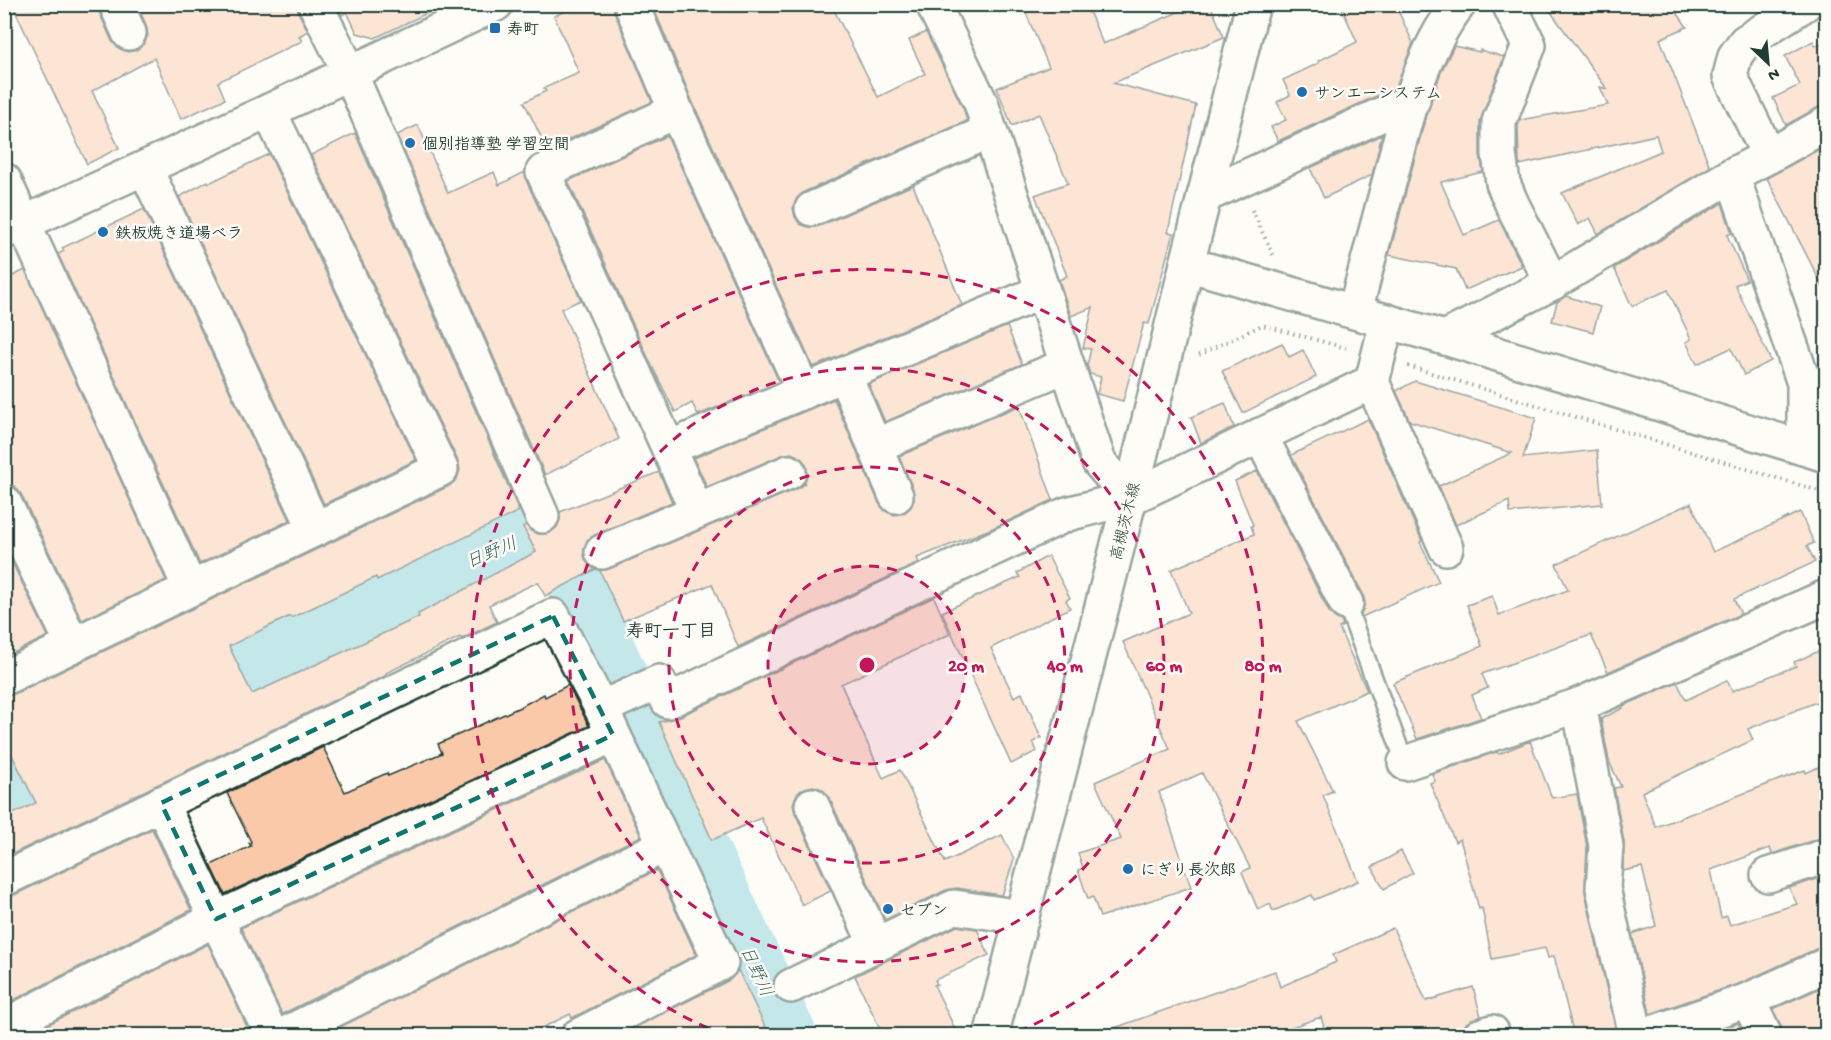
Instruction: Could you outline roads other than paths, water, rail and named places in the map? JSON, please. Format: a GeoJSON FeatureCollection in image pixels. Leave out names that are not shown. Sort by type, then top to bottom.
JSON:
{"type":"FeatureCollection","features":[{"type":"Feature","properties":{"kind":"street"},"geometry":{"type":"LineString","coordinates":[[315,4],[350,73],[542,516]]}},
{"type":"Feature","properties":{"kind":"street"},"geometry":{"type":"LineString","coordinates":[[14,227],[496,4]]}},
{"type":"Feature","properties":{"kind":"street"},"geometry":{"type":"LineString","coordinates":[[632,4],[676,111],[804,392]]}},
{"type":"Feature","properties":{"kind":"street"},"geometry":{"type":"LineString","coordinates":[[933,4],[981,103],[1099,462],[1130,498]]}},
{"type":"Feature","properties":{"kind":"street","name":"高槻茨木線"},"geometry":{"type":"LineString","coordinates":[[991,1035],[1130,498],[1252,4]]}},
{"type":"Feature","properties":{"kind":"street"},"geometry":{"type":"LineString","coordinates":[[1355,312],[1404,124],[1428,56],[1444,23],[1459,4]]}},
{"type":"Feature","properties":{"kind":"street"},"geometry":{"type":"LineString","coordinates":[[1509,4],[1530,45],[1499,122],[1498,154],[1503,183],[1552,283]]}},
{"type":"Feature","properties":{"kind":"street"},"geometry":{"type":"LineString","coordinates":[[1769,156],[1731,76],[1735,56],[1745,42],[1805,4]]}},
{"type":"Feature","properties":{"kind":"street"},"geometry":{"type":"LineString","coordinates":[[1204,196],[1413,100]]}},
{"type":"Feature","properties":{"kind":"street"},"geometry":{"type":"LineString","coordinates":[[4,678],[441,468],[269,111]]}},
{"type":"Feature","properties":{"kind":"street"},"geometry":{"type":"LineString","coordinates":[[676,111],[543,172],[697,511]]}},
{"type":"Feature","properties":{"kind":"street"},"geometry":{"type":"LineString","coordinates":[[1445,338],[1552,283],[1732,175],[1827,124]]}},
{"type":"Feature","properties":{"kind":"street"},"geometry":{"type":"LineString","coordinates":[[812,209],[990,131]]}},
{"type":"Feature","properties":{"kind":"street"},"geometry":{"type":"LineString","coordinates":[[145,168],[315,529]]}},
{"type":"Feature","properties":{"kind":"street"},"geometry":{"type":"LineString","coordinates":[[1187,264],[1445,338],[1815,452],[1815,377],[1732,175]]}},
{"type":"Feature","properties":{"kind":"street"},"geometry":{"type":"LineString","coordinates":[[4,180],[14,227],[190,588]]}},
{"type":"Feature","properties":{"kind":"street"},"geometry":{"type":"LineString","coordinates":[[669,448],[1043,291]]}},
{"type":"Feature","properties":{"kind":"street"},"geometry":{"type":"LineString","coordinates":[[1387,321],[1376,370],[1446,548]]}},
{"type":"Feature","properties":{"kind":"street"},"geometry":{"type":"LineString","coordinates":[[875,446],[1067,365]]}},
{"type":"Feature","properties":{"kind":"street"},"geometry":{"type":"LineString","coordinates":[[4,1026],[607,722],[660,682],[668,701],[1067,514],[1130,498],[1260,435],[1376,370]]}},
{"type":"Feature","properties":{"kind":"street"},"geometry":{"type":"LineString","coordinates":[[844,375],[896,496]]}},
{"type":"Feature","properties":{"kind":"street"},"geometry":{"type":"LineString","coordinates":[[1260,435],[1346,603]]}},
{"type":"Feature","properties":{"kind":"street"},"geometry":{"type":"LineString","coordinates":[[602,552],[789,472]]}},
{"type":"Feature","properties":{"kind":"street"},"geometry":{"type":"LineString","coordinates":[[4,502],[73,645]]}},
{"type":"Feature","properties":{"kind":"street"},"geometry":{"type":"LineString","coordinates":[[1405,764],[1579,705],[1827,597]]}},
{"type":"Feature","properties":{"kind":"street"},"geometry":{"type":"LineString","coordinates":[[4,879],[553,616],[607,722],[722,963],[578,1035]]}},
{"type":"Feature","properties":{"kind":"street"},"geometry":{"type":"LineString","coordinates":[[1579,705],[1606,846],[1603,888],[1636,1035]]}},
{"type":"Feature","properties":{"kind":"street"},"geometry":{"type":"LineString","coordinates":[[161,803],[272,1035]]}},
{"type":"Feature","properties":{"kind":"street"},"geometry":{"type":"LineString","coordinates":[[812,805],[876,945]]}},
{"type":"Feature","properties":{"kind":"street"},"geometry":{"type":"LineString","coordinates":[[281,1035],[665,845]]}},
{"type":"Feature","properties":{"kind":"street"},"geometry":{"type":"LineString","coordinates":[[1768,875],[1827,856]]}},
{"type":"Feature","properties":{"kind":"street"},"geometry":{"type":"LineString","coordinates":[[791,986],[954,907],[1022,917]]}},
{"type":"Feature","properties":{"kind":"street"},"geometry":{"type":"LineString","coordinates":[[1643,1035],[1748,1000],[1827,965]]}},
{"type":"Feature","properties":{"kind":"street"},"geometry":{"type":"LineString","coordinates":[[1748,1000],[1765,1035]]}},
{"type":"Feature","properties":{"kind":"lane"},"geometry":{"type":"LineString","coordinates":[[1346,603],[1405,764]]}},
{"type":"Feature","properties":{"kind":"waterway","name":"日野川"},"geometry":{"type":"LineString","coordinates":[[4,784],[518,538],[540,539],[560,549],[787,1036]]}},
{"type":"Feature","properties":{"kind":"place","name":"寿町"},"geometry":{"type":"Point","coordinates":[495,28]}},
{"type":"Feature","properties":{"kind":"place","name":"サンエーシステム"},"geometry":{"type":"Point","coordinates":[1302,92]}},
{"type":"Feature","properties":{"kind":"place","name":"個別指導塾 学習空間"},"geometry":{"type":"Point","coordinates":[410,143]}},
{"type":"Feature","properties":{"kind":"place","name":"鉄板焼き道場ベラ"},"geometry":{"type":"Point","coordinates":[103,232]}},
{"type":"Feature","properties":{"kind":"place","name":"にぎり長次郎"},"geometry":{"type":"Point","coordinates":[1128,869]}},
{"type":"Feature","properties":{"kind":"place","name":"セブン"},"geometry":{"type":"Point","coordinates":[888,909]}},
{"type":"Feature","properties":{"kind":"district","name":"寿町一丁目"},"geometry":{"type":"Point","coordinates":[671,630]}}]}
